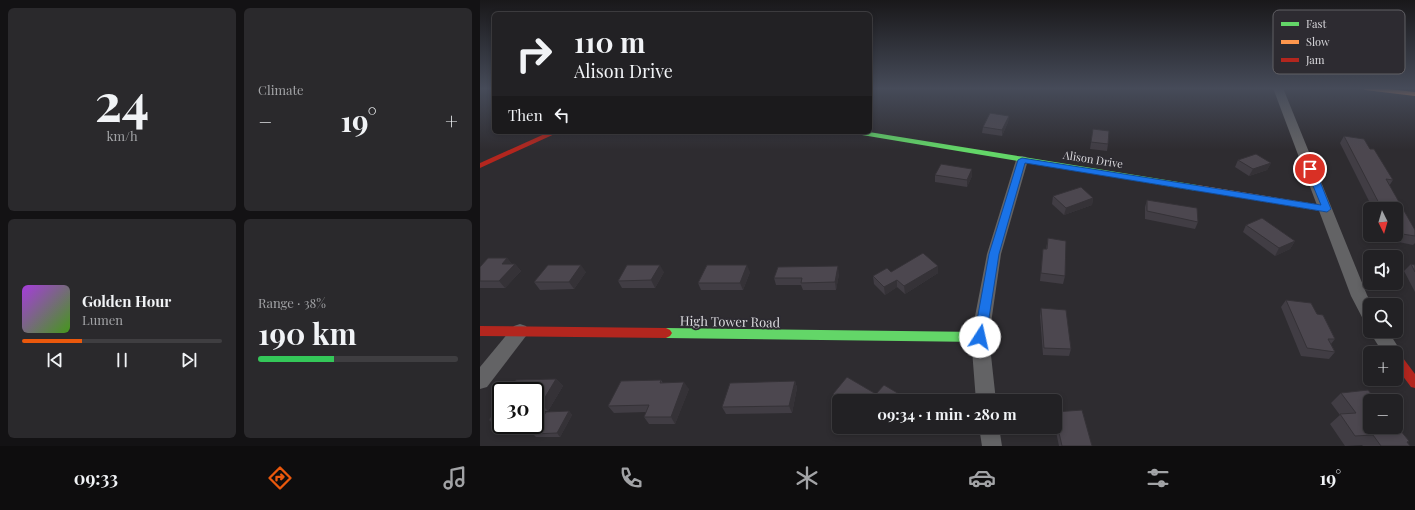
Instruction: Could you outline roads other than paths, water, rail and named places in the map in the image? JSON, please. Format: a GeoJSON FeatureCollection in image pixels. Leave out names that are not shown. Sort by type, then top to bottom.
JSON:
{"type":"FeatureCollection","features":[{"type":"Feature","properties":{"kind":"street"},"geometry":{"type":"LineString","coordinates":[[1286,109],[1363,302]]}},
{"type":"Feature","properties":{"kind":"street"},"geometry":{"type":"LineString","coordinates":[[480,166],[551,134]]}},
{"type":"Feature","properties":{"kind":"street","name":"Alison Drive"},"geometry":{"type":"LineString","coordinates":[[868,134],[1327,209]]}},
{"type":"Feature","properties":{"kind":"street"},"geometry":{"type":"LineString","coordinates":[[985,394],[980,337],[994,254],[1022,160]]}},
{"type":"Feature","properties":{"kind":"street","name":"High Tower Road"},"geometry":{"type":"LineString","coordinates":[[480,331],[980,337]]}},
{"type":"Feature","properties":{"kind":"street"},"geometry":{"type":"LineString","coordinates":[[480,381],[520,331]]}},
{"type":"Feature","properties":{"kind":"street"},"geometry":{"type":"LineString","coordinates":[[1403,367],[1415,383]]}},
{"type":"Feature","properties":{"kind":"street"},"geometry":{"type":"LineString","coordinates":[[990,434],[992,446]]}}]}
